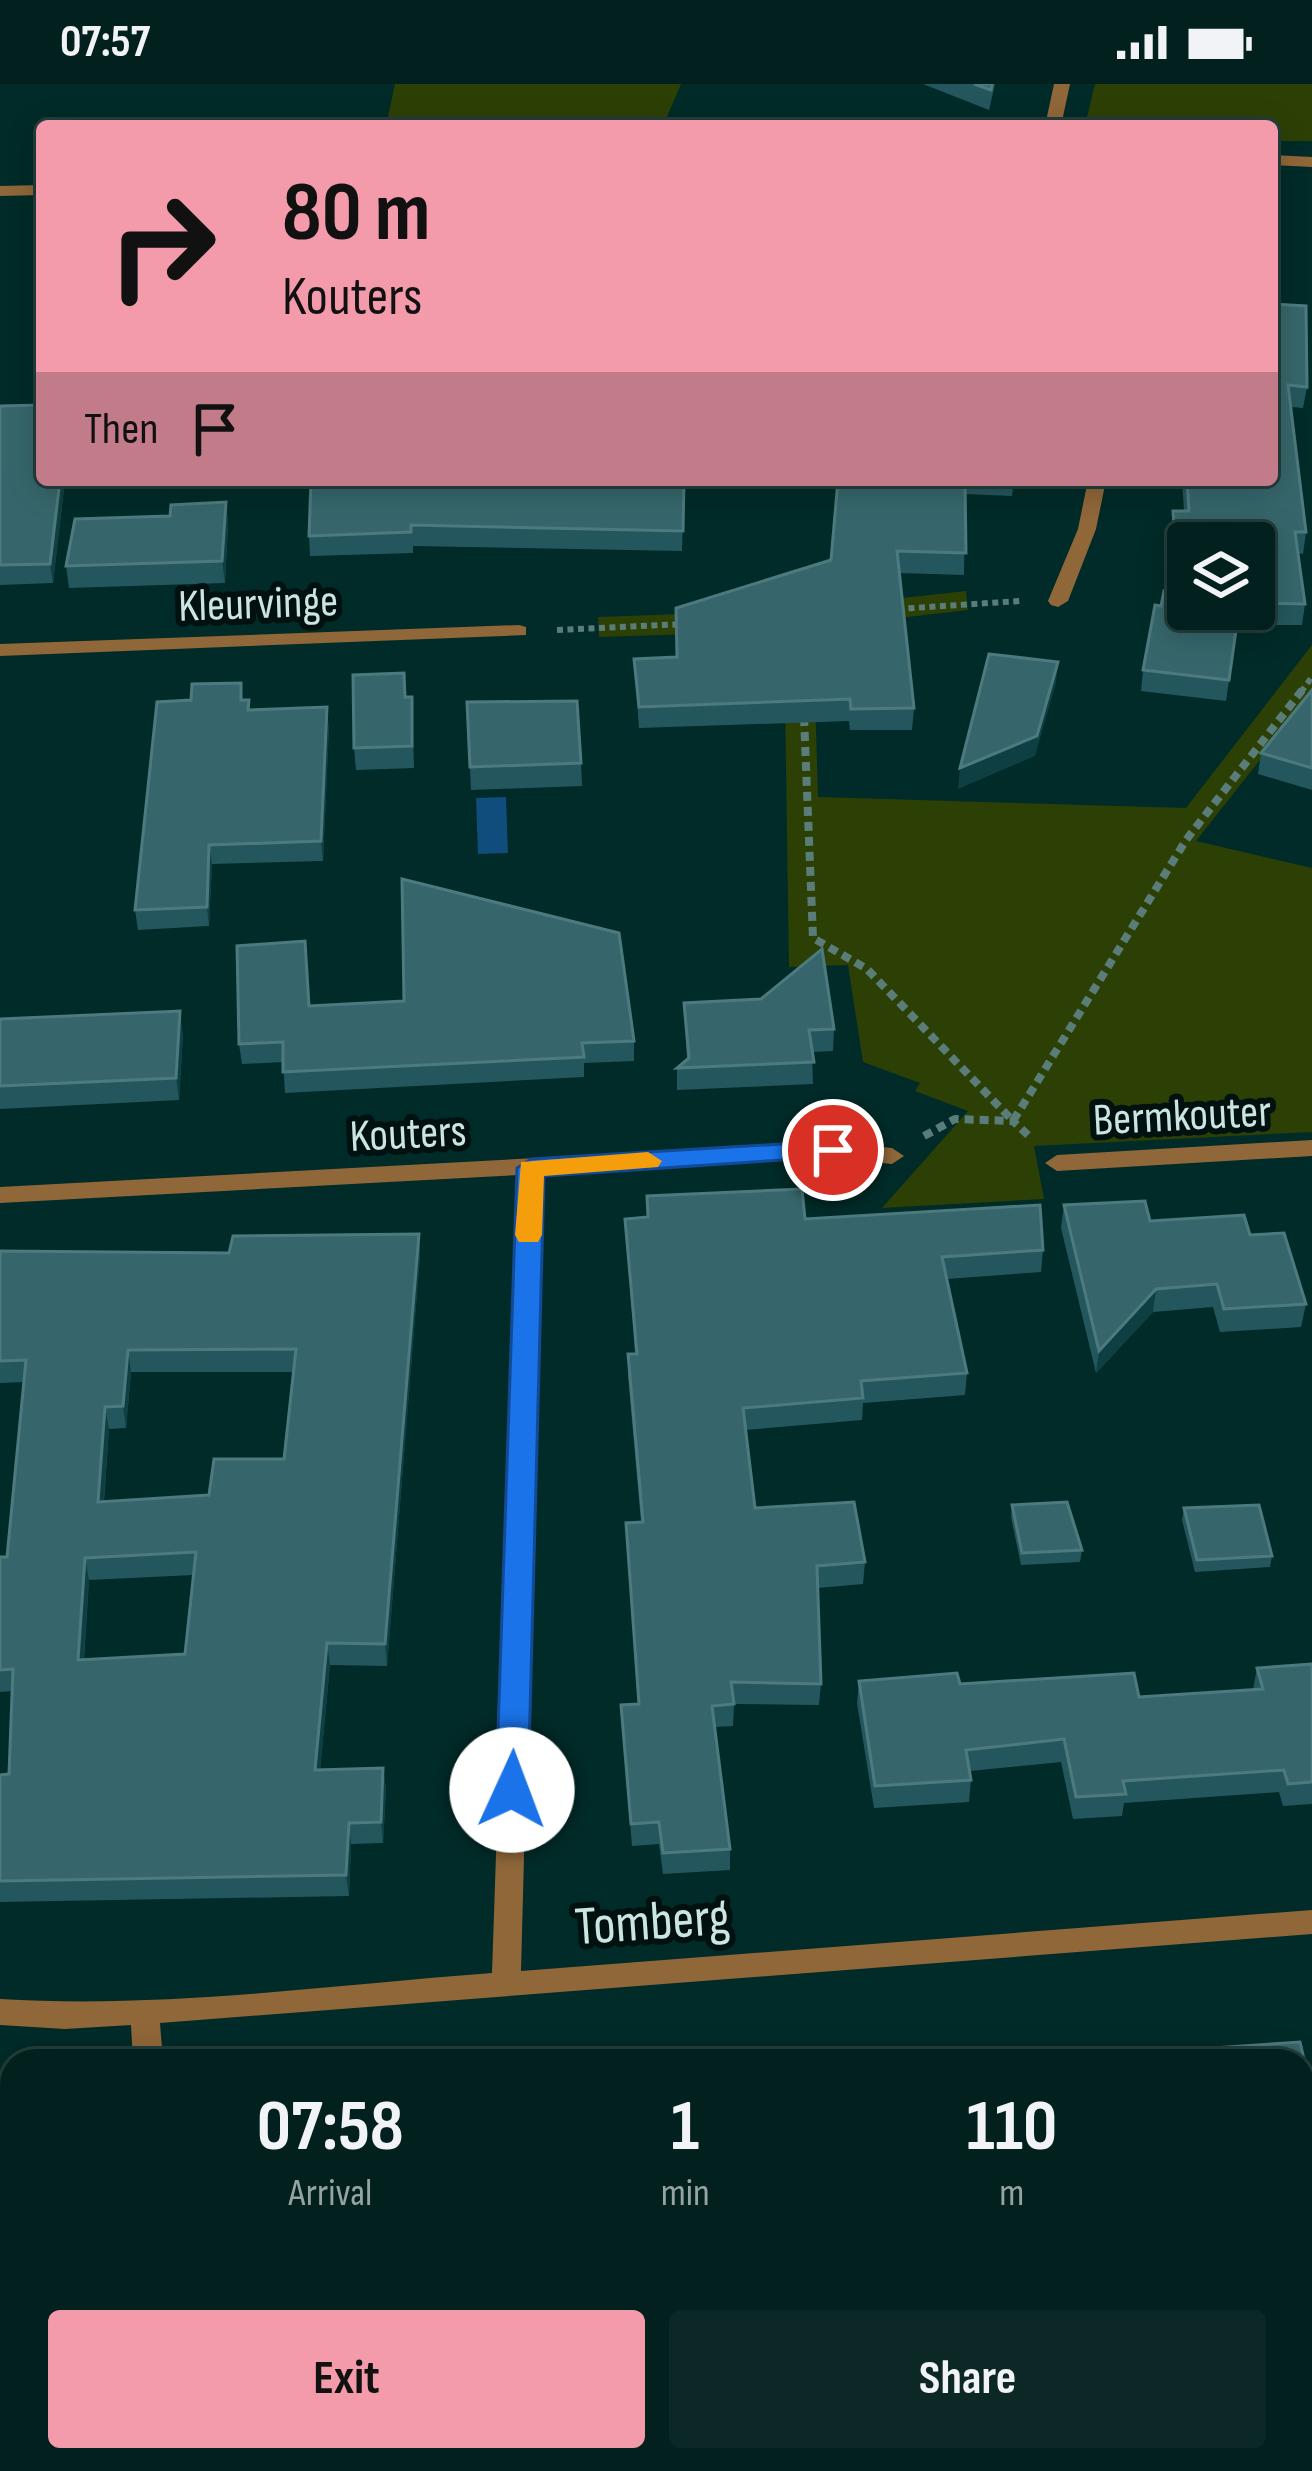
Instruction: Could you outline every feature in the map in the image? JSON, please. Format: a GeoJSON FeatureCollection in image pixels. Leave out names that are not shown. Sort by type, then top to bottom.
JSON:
{"type":"FeatureCollection","features":[{"type":"Feature","properties":{"kind":"street"},"geometry":{"type":"LineString","coordinates":[[1054,120],[1062,84]]}},
{"type":"Feature","properties":{"kind":"street"},"geometry":{"type":"LineString","coordinates":[[1278,160],[1312,162]]}},
{"type":"Feature","properties":{"kind":"street"},"geometry":{"type":"LineString","coordinates":[[0,191],[36,190]]}},
{"type":"Feature","properties":{"kind":"street"},"geometry":{"type":"LineString","coordinates":[[1058,601],[1087,529],[1096,486]]}},
{"type":"Feature","properties":{"kind":"street","name":"Kleurvinge"},"geometry":{"type":"LineString","coordinates":[[0,650],[519,631]]}},
{"type":"Feature","properties":{"kind":"street","name":"Bermkouter"},"geometry":{"type":"LineString","coordinates":[[1057,1163],[1312,1148]]}},
{"type":"Feature","properties":{"kind":"street","name":"Kouters"},"geometry":{"type":"LineString","coordinates":[[0,1195],[833,1150],[892,1156]]}},
{"type":"Feature","properties":{"kind":"street"},"geometry":{"type":"LineString","coordinates":[[506,1982],[531,1168]]}},
{"type":"Feature","properties":{"kind":"street","name":"Tomberg"},"geometry":{"type":"LineString","coordinates":[[0,2012],[65,2016],[145,2012],[1312,1922]]}},
{"type":"Feature","properties":{"kind":"street"},"geometry":{"type":"LineString","coordinates":[[145,2012],[147,2049]]}},
{"type":"Feature","properties":{"kind":"path"},"geometry":{"type":"LineString","coordinates":[[889,610],[977,600],[1058,601]]}},
{"type":"Feature","properties":{"kind":"path"},"geometry":{"type":"LineString","coordinates":[[519,631],[707,623]]}},
{"type":"Feature","properties":{"kind":"path"},"geometry":{"type":"LineString","coordinates":[[1013,1121],[1186,840],[1312,677]]}},
{"type":"Feature","properties":{"kind":"path"},"geometry":{"type":"LineString","coordinates":[[804,711],[813,938],[867,969],[1057,1163]]}},
{"type":"Feature","properties":{"kind":"path"},"geometry":{"type":"LineString","coordinates":[[892,1156],[955,1119],[1013,1121]]}},
{"type":"Feature","properties":{"kind":"green space"},"geometry":{"type":"Polygon","coordinates":[[[395,84],[681,84],[666,120],[387,120],[395,84]]]}},
{"type":"Feature","properties":{"kind":"green space"},"geometry":{"type":"Polygon","coordinates":[[[1095,84],[1312,84],[1312,141],[1278,141],[1278,120],[1087,117],[1095,84]]]}},
{"type":"Feature","properties":{"kind":"green space"},"geometry":{"type":"Polygon","coordinates":[[[966,591],[968,610],[813,628],[818,797],[1186,808],[1312,645],[1312,694],[1196,841],[1312,868],[1312,1132],[1034,1146],[1044,1199],[882,1208],[968,1111],[915,1091],[920,1083],[863,1062],[848,965],[789,967],[784,631],[599,637],[598,617],[794,610],[966,591]]]}},
{"type":"Feature","properties":{"kind":"water"},"geometry":{"type":"Polygon","coordinates":[[[506,797],[508,853],[478,854],[476,798],[506,797]]]}},
{"type":"Feature","properties":{"kind":"building"},"geometry":{"type":"Polygon","coordinates":[[[1278,304],[1306,306],[1307,387],[1288,385],[1306,532],[1295,532],[1305,604],[1275,603],[1275,522],[1174,522],[1173,511],[1189,511],[1187,486],[1278,486],[1278,304]]]}},
{"type":"Feature","properties":{"kind":"building"},"geometry":{"type":"Polygon","coordinates":[[[36,405],[36,486],[59,486],[50,564],[0,565],[0,406],[36,405]]]}},
{"type":"Feature","properties":{"kind":"building"},"geometry":{"type":"Polygon","coordinates":[[[311,486],[684,486],[683,531],[411,525],[411,532],[309,536],[311,486]]]}},
{"type":"Feature","properties":{"kind":"building"},"geometry":{"type":"Polygon","coordinates":[[[837,486],[965,486],[966,553],[897,551],[914,708],[851,709],[850,699],[639,707],[634,659],[677,657],[676,608],[831,560],[837,486]]]}},
{"type":"Feature","properties":{"kind":"building"},"geometry":{"type":"Polygon","coordinates":[[[226,502],[222,561],[66,566],[75,519],[170,516],[171,505],[226,502]]]}},
{"type":"Feature","properties":{"kind":"building"},"geometry":{"type":"Polygon","coordinates":[[[1164,591],[1167,630],[1236,630],[1229,680],[1143,670],[1155,605],[1161,606],[1164,591]]]}},
{"type":"Feature","properties":{"kind":"building"},"geometry":{"type":"Polygon","coordinates":[[[989,654],[1058,662],[1037,736],[960,768],[989,654]]]}},
{"type":"Feature","properties":{"kind":"building"},"geometry":{"type":"Polygon","coordinates":[[[404,673],[405,697],[412,697],[412,746],[354,748],[353,675],[404,673]]]}},
{"type":"Feature","properties":{"kind":"building"},"geometry":{"type":"Polygon","coordinates":[[[241,683],[241,700],[249,700],[248,710],[327,707],[321,841],[209,845],[207,907],[135,910],[157,702],[191,700],[192,684],[241,683]]]}},
{"type":"Feature","properties":{"kind":"building"},"geometry":{"type":"Polygon","coordinates":[[[1312,690],[1312,768],[1261,753],[1312,690]]]}},
{"type":"Feature","properties":{"kind":"building"},"geometry":{"type":"Polygon","coordinates":[[[577,701],[581,763],[470,767],[467,702],[577,701]]]}},
{"type":"Feature","properties":{"kind":"building"},"geometry":{"type":"Polygon","coordinates":[[[402,879],[619,933],[634,1041],[582,1043],[584,1057],[283,1072],[283,1042],[239,1044],[237,946],[305,941],[309,1006],[404,1001],[402,879]]]}},
{"type":"Feature","properties":{"kind":"building"},"geometry":{"type":"Polygon","coordinates":[[[822,949],[834,1029],[809,1030],[814,1062],[677,1068],[689,1058],[684,1003],[761,999],[822,949]]]}},
{"type":"Feature","properties":{"kind":"building"},"geometry":{"type":"Polygon","coordinates":[[[180,1011],[176,1078],[0,1086],[0,1019],[180,1011]]]}},
{"type":"Feature","properties":{"kind":"building"},"geometry":{"type":"Polygon","coordinates":[[[802,1189],[805,1219],[1040,1205],[1043,1250],[942,1257],[967,1373],[861,1381],[863,1398],[743,1408],[755,1508],[854,1502],[865,1562],[817,1566],[821,1684],[731,1682],[734,1704],[712,1706],[730,1849],[663,1853],[659,1822],[631,1824],[621,1705],[639,1704],[626,1523],[643,1522],[628,1354],[637,1354],[625,1219],[648,1217],[647,1196],[802,1189]]]}},
{"type":"Feature","properties":{"kind":"building"},"geometry":{"type":"Polygon","coordinates":[[[1145,1201],[1150,1221],[1244,1215],[1250,1235],[1284,1233],[1306,1304],[1224,1309],[1217,1284],[1156,1289],[1099,1351],[1064,1205],[1145,1201]]]}},
{"type":"Feature","properties":{"kind":"building"},"geometry":{"type":"Polygon","coordinates":[[[419,1234],[385,1644],[327,1643],[315,1770],[383,1768],[381,1822],[349,1823],[346,1875],[0,1881],[0,1775],[9,1774],[13,1669],[0,1670],[0,1557],[7,1557],[26,1360],[0,1361],[0,1251],[229,1253],[233,1236],[419,1234]],[[296,1349],[128,1350],[123,1406],[105,1407],[98,1502],[209,1495],[214,1459],[284,1459],[296,1349]],[[196,1552],[85,1558],[78,1660],[185,1654],[196,1552]]]}},
{"type":"Feature","properties":{"kind":"building"},"geometry":{"type":"Polygon","coordinates":[[[1067,1502],[1082,1550],[1022,1553],[1012,1505],[1067,1502]]]}},
{"type":"Feature","properties":{"kind":"building"},"geometry":{"type":"Polygon","coordinates":[[[1259,1505],[1272,1556],[1197,1560],[1184,1508],[1259,1505]]]}},
{"type":"Feature","properties":{"kind":"building"},"geometry":{"type":"Polygon","coordinates":[[[1312,1664],[1312,1782],[1288,1784],[1284,1770],[1123,1781],[1126,1794],[1076,1797],[1064,1739],[966,1750],[971,1780],[875,1786],[859,1681],[957,1673],[960,1684],[1134,1673],[1139,1697],[1263,1689],[1257,1668],[1312,1664]]]}},
{"type":"Feature","properties":{"kind":"building"},"geometry":{"type":"Polygon","coordinates":[[[1300,2042],[1302,2049],[1198,2049],[1300,2042]]]}},
{"type":"Feature","properties":{"kind":"slow traffic"},"geometry":{"type":"LineString","coordinates":[[529,1235],[531,1168],[648,1161]]}},
{"type":"Feature","properties":{"kind":"route"},"geometry":{"type":"LineString","coordinates":[[512,1790],[531,1168],[833,1150]]}}]}
